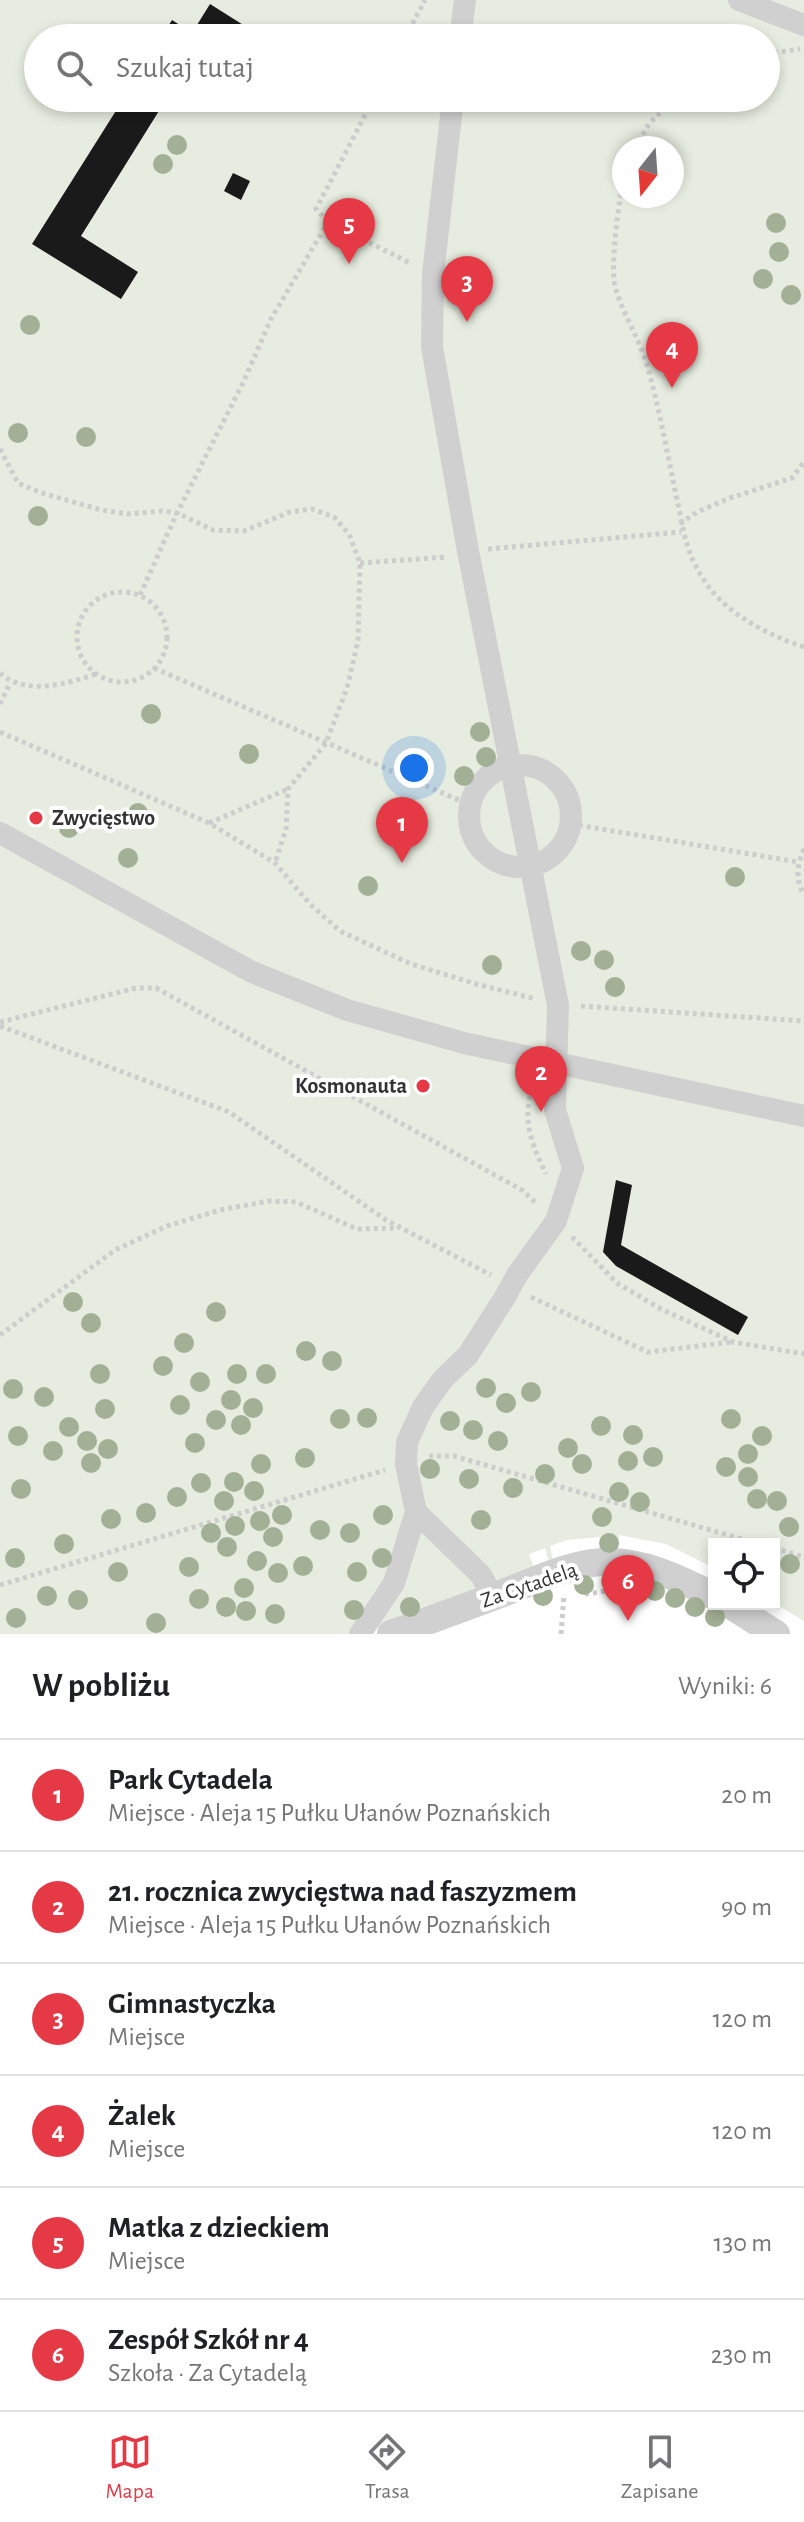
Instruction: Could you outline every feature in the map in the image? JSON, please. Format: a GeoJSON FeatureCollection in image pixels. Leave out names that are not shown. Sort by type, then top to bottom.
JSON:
{"type":"FeatureCollection","features":[{"type":"Feature","properties":{"kind":"street"},"geometry":{"type":"LineString","coordinates":[[462,24],[465,0]]}},
{"type":"Feature","properties":{"kind":"street"},"geometry":{"type":"LineString","coordinates":[[739,0],[804,25]]}},
{"type":"Feature","properties":{"kind":"street"},"geometry":{"type":"LineString","coordinates":[[360,1634],[394,1583],[416,1512],[406,1464],[407,1442],[423,1407],[443,1379],[468,1355],[556,1221],[573,1168],[555,1110],[558,1005],[468,551],[432,347],[433,274],[451,112]]}},
{"type":"Feature","properties":{"kind":"street"},"geometry":{"type":"LineString","coordinates":[[509,765],[534,766],[556,778],[569,799],[571,824],[564,844],[549,859],[529,867],[504,866],[482,852],[469,830],[468,804],[483,778],[509,765]]}},
{"type":"Feature","properties":{"kind":"street"},"geometry":{"type":"LineString","coordinates":[[0,833],[252,972],[347,1010],[464,1043],[804,1116]]}},
{"type":"Feature","properties":{"kind":"street"},"geometry":{"type":"LineString","coordinates":[[416,1512],[481,1575],[493,1597]]}},
{"type":"Feature","properties":{"kind":"street","name":"Za Cytadelą"},"geometry":{"type":"LineString","coordinates":[[391,1634],[566,1570],[604,1562],[637,1565],[677,1578],[708,1593]]}},
{"type":"Feature","properties":{"kind":"street"},"geometry":{"type":"LineString","coordinates":[[738,1610],[776,1634]]}},
{"type":"Feature","properties":{"kind":"lane"},"geometry":{"type":"LineString","coordinates":[[629,1598],[637,1565]]}},
{"type":"Feature","properties":{"kind":"path"},"geometry":{"type":"LineString","coordinates":[[412,24],[425,0]]}},
{"type":"Feature","properties":{"kind":"path"},"geometry":{"type":"LineString","coordinates":[[780,51],[804,47]]}},
{"type":"Feature","properties":{"kind":"path"},"geometry":{"type":"LineString","coordinates":[[367,112],[316,209],[328,222],[433,274]]}},
{"type":"Feature","properties":{"kind":"path"},"geometry":{"type":"LineString","coordinates":[[642,136],[661,112]]}},
{"type":"Feature","properties":{"kind":"path"},"geometry":{"type":"LineString","coordinates":[[618,208],[614,284],[647,364],[689,554],[709,587],[725,605],[771,633],[804,647]]}},
{"type":"Feature","properties":{"kind":"path"},"geometry":{"type":"LineString","coordinates":[[140,595],[271,319],[328,222]]}},
{"type":"Feature","properties":{"kind":"path"},"geometry":{"type":"LineString","coordinates":[[0,449],[18,483],[39,492],[114,512],[177,513],[213,530],[244,531],[290,512],[312,509],[334,517],[349,534],[360,563],[358,641],[347,688],[326,743],[288,789],[209,823]]}},
{"type":"Feature","properties":{"kind":"path"},"geometry":{"type":"LineString","coordinates":[[680,524],[697,512],[730,498],[792,478],[804,462]]}},
{"type":"Feature","properties":{"kind":"path"},"geometry":{"type":"LineString","coordinates":[[360,563],[682,532]]}},
{"type":"Feature","properties":{"kind":"path"},"geometry":{"type":"LineString","coordinates":[[118,592],[140,595],[157,609],[166,628],[165,649],[154,668],[127,682],[106,679],[88,667],[78,647],[78,625],[82,615],[97,599],[118,592]]}},
{"type":"Feature","properties":{"kind":"path"},"geometry":{"type":"LineString","coordinates":[[154,668],[468,804]]}},
{"type":"Feature","properties":{"kind":"path"},"geometry":{"type":"LineString","coordinates":[[0,673],[10,683],[27,686],[70,683],[97,674]]}},
{"type":"Feature","properties":{"kind":"path"},"geometry":{"type":"LineString","coordinates":[[0,704],[10,683]]}},
{"type":"Feature","properties":{"kind":"path"},"geometry":{"type":"LineString","coordinates":[[0,732],[209,823],[275,863],[310,904],[340,931],[411,964],[558,1005],[804,1021]]}},
{"type":"Feature","properties":{"kind":"path"},"geometry":{"type":"LineString","coordinates":[[275,863],[286,829],[288,789]]}},
{"type":"Feature","properties":{"kind":"path"},"geometry":{"type":"LineString","coordinates":[[571,824],[798,862]]}},
{"type":"Feature","properties":{"kind":"path"},"geometry":{"type":"LineString","coordinates":[[804,849],[798,862],[799,887],[804,895]]}},
{"type":"Feature","properties":{"kind":"path"},"geometry":{"type":"LineString","coordinates":[[0,1024],[136,988],[156,988],[522,1190],[617,1283],[661,1309],[733,1342],[804,1354]]}},
{"type":"Feature","properties":{"kind":"path"},"geometry":{"type":"LineString","coordinates":[[0,1024],[229,1112],[386,1220],[560,1312],[648,1352],[733,1342]]}},
{"type":"Feature","properties":{"kind":"path"},"geometry":{"type":"LineString","coordinates":[[0,1335],[115,1250],[167,1226],[220,1210],[269,1201],[296,1202],[357,1229],[404,1228]]}},
{"type":"Feature","properties":{"kind":"path"},"geometry":{"type":"LineString","coordinates":[[0,1585],[426,1456],[454,1456],[738,1538]]}},
{"type":"Feature","properties":{"kind":"path"},"geometry":{"type":"LineString","coordinates":[[780,1550],[804,1557]]}},
{"type":"Feature","properties":{"kind":"path"},"geometry":{"type":"LineString","coordinates":[[561,1634],[566,1570]]}},
{"type":"Feature","properties":{"kind":"shaded area"},"geometry":{"type":"Polygon","coordinates":[[[0,0],[804,0],[804,1621],[780,1607],[780,1538],[708,1538],[708,1565],[666,1544],[619,1535],[618,1549],[602,1550],[600,1537],[567,1540],[550,1546],[553,1562],[548,1559],[545,1548],[529,1554],[534,1569],[360,1634],[0,1634],[0,0]]]}},
{"type":"Feature","properties":{"kind":"building"},"geometry":{"type":"Polygon","coordinates":[[[210,4],[242,24],[198,24],[210,4]]]}},
{"type":"Feature","properties":{"kind":"building"},"geometry":{"type":"Polygon","coordinates":[[[115,112],[158,112],[81,236],[138,272],[121,299],[32,244],[115,112]]]}},
{"type":"Feature","properties":{"kind":"building"},"geometry":{"type":"Polygon","coordinates":[[[233,173],[250,181],[241,200],[224,191],[233,173]]]}},
{"type":"Feature","properties":{"kind":"building"},"geometry":{"type":"Polygon","coordinates":[[[616,1180],[632,1185],[621,1245],[748,1317],[738,1335],[616,1266],[603,1252],[616,1180]]]}},
{"type":"Feature","properties":{"kind":"place","name":"Matka z dzieckiem"},"geometry":{"type":"Point","coordinates":[349,264]}},
{"type":"Feature","properties":{"kind":"place","name":"Gimnastyczka"},"geometry":{"type":"Point","coordinates":[467,322]}},
{"type":"Feature","properties":{"kind":"place","name":"Żalek"},"geometry":{"type":"Point","coordinates":[672,388]}},
{"type":"Feature","properties":{"kind":"place","name":"Zwycięstwo"},"geometry":{"type":"Point","coordinates":[36,818]}},
{"type":"Feature","properties":{"kind":"place","name":"Park Cytadela"},"geometry":{"type":"Point","coordinates":[402,863]}},
{"type":"Feature","properties":{"kind":"place","name":"Kosmonauta"},"geometry":{"type":"Point","coordinates":[423,1086]}},
{"type":"Feature","properties":{"kind":"place","name":"21. rocznica zwycięstwa nad faszyzmem"},"geometry":{"type":"Point","coordinates":[541,1112]}},
{"type":"Feature","properties":{"kind":"place","name":"Zespół Szkół nr 4"},"geometry":{"type":"Point","coordinates":[628,1621]}}]}
